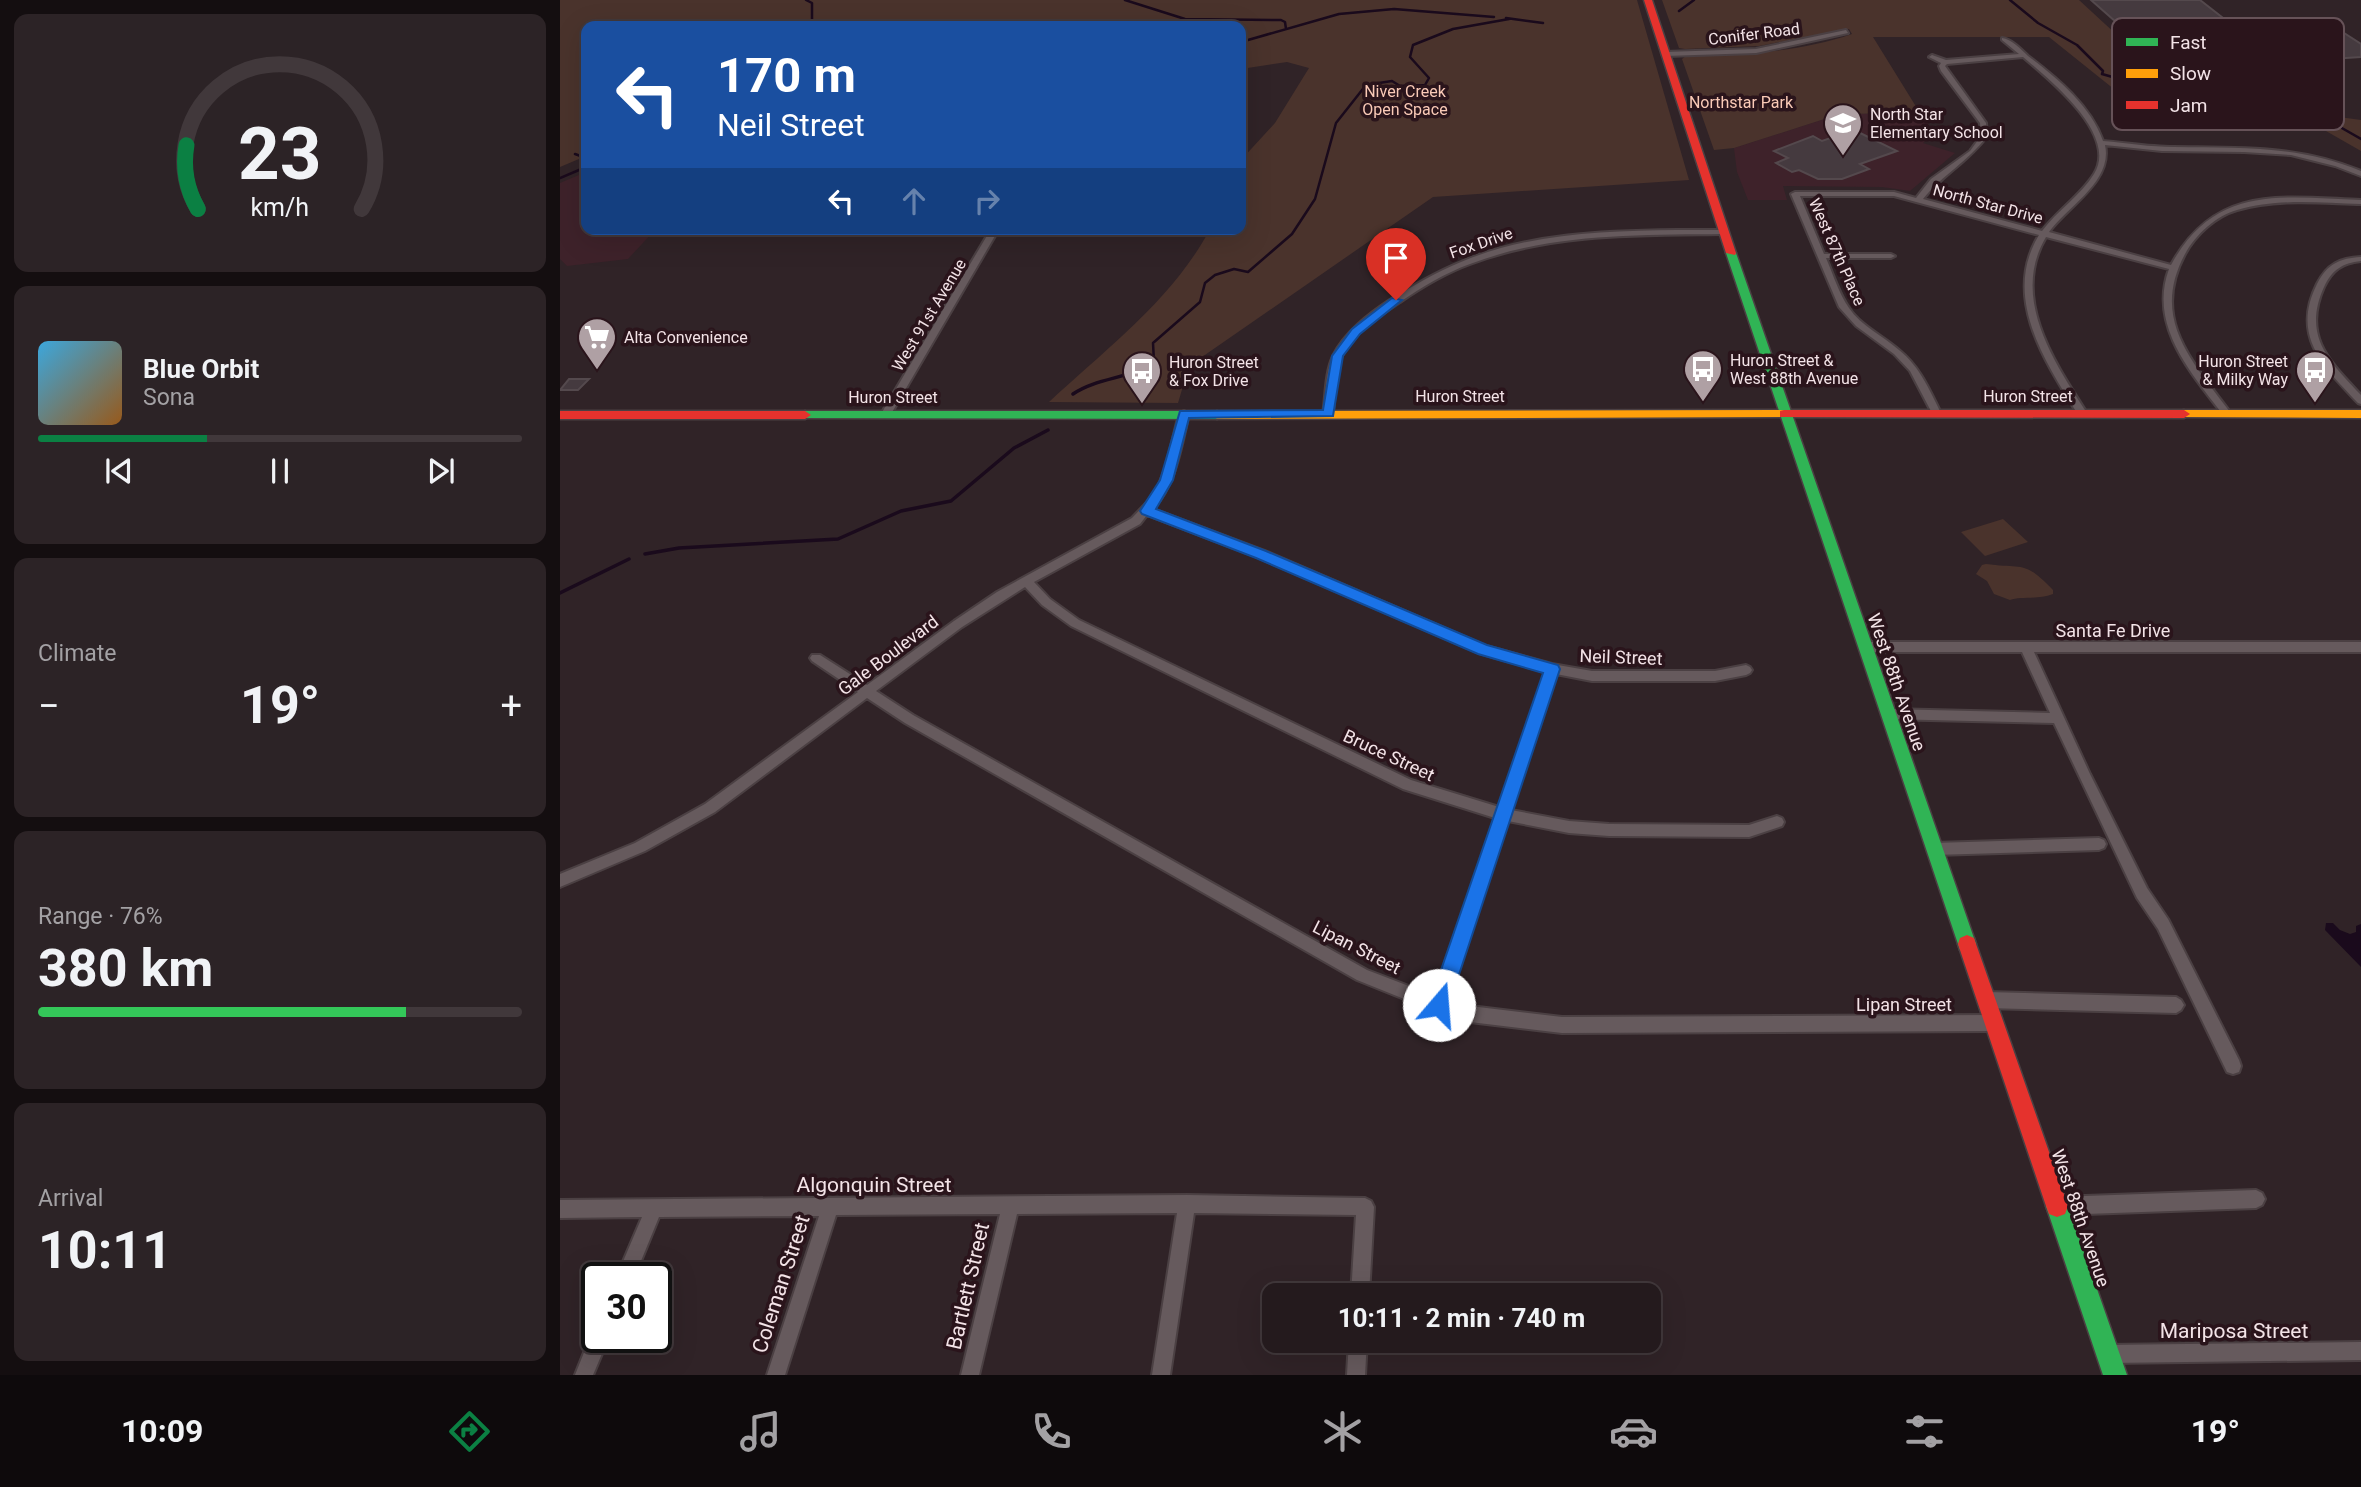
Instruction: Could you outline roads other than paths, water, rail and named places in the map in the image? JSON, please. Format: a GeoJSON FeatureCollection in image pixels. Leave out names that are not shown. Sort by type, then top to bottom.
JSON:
{"type":"FeatureCollection","features":[{"type":"Feature","properties":{"kind":"main road","name":"West 88th Avenue"},"geometry":{"type":"LineString","coordinates":[[1648,0],[1784,413],[2115,1375]]}},
{"type":"Feature","properties":{"kind":"main road","name":"Huron Street"},"geometry":{"type":"LineString","coordinates":[[560,415],[2361,414]]}},
{"type":"Feature","properties":{"kind":"street","name":"Conifer Road"},"geometry":{"type":"LineString","coordinates":[[1665,54],[1756,51],[1846,32]]}},
{"type":"Feature","properties":{"kind":"street"},"geometry":{"type":"LineString","coordinates":[[2004,39],[2046,74],[2083,113],[2101,143],[2103,156],[2099,173],[2043,233],[2029,275],[2032,315],[2050,361],[2082,413]]}},
{"type":"Feature","properties":{"kind":"street"},"geometry":{"type":"LineString","coordinates":[[1932,57],[1945,62],[2024,55]]}},
{"type":"Feature","properties":{"kind":"street"},"geometry":{"type":"LineString","coordinates":[[1918,200],[1934,181],[1972,152],[1984,136],[1983,123],[1942,68],[1945,62]]}},
{"type":"Feature","properties":{"kind":"street"},"geometry":{"type":"LineString","coordinates":[[2101,143],[2171,149],[2282,150],[2326,159],[2361,174]]}},
{"type":"Feature","properties":{"kind":"street","name":"North Star Drive"},"geometry":{"type":"LineString","coordinates":[[1795,194],[1885,192],[2171,267]]}},
{"type":"Feature","properties":{"kind":"street","name":"West 87th Place"},"geometry":{"type":"LineString","coordinates":[[1795,194],[1843,307],[1854,321],[1897,352],[1914,370],[1936,413]]}},
{"type":"Feature","properties":{"kind":"street"},"geometry":{"type":"LineString","coordinates":[[2227,414],[2193,370],[2175,339],[2165,302],[2171,267],[2202,226],[2219,213],[2235,207],[2291,200],[2361,202]]}},
{"type":"Feature","properties":{"kind":"street","name":"Fox Drive"},"geometry":{"type":"LineString","coordinates":[[1328,414],[1335,362],[1344,345],[1356,331],[1408,292],[1453,267],[1505,248],[1566,236],[1723,232]]}},
{"type":"Feature","properties":{"kind":"street","name":"West 91st Avenue"},"geometry":{"type":"LineString","coordinates":[[886,414],[991,235]]}},
{"type":"Feature","properties":{"kind":"street"},"geometry":{"type":"LineString","coordinates":[[1822,256],[1891,256]]}},
{"type":"Feature","properties":{"kind":"street"},"geometry":{"type":"LineString","coordinates":[[2361,259],[2343,260],[2329,269],[2309,312],[2312,335],[2322,356],[2361,401]]}},
{"type":"Feature","properties":{"kind":"street","name":"Gale Boulevard"},"geometry":{"type":"LineString","coordinates":[[560,881],[640,847],[710,808],[958,624],[1026,581],[1117,533],[1147,511],[1160,495],[1166,480],[1184,414]]}},
{"type":"Feature","properties":{"kind":"street","name":"Neil Street"},"geometry":{"type":"LineString","coordinates":[[1147,511],[1274,560],[1483,650],[1552,669],[1607,677],[1715,676],[1746,670]]}},
{"type":"Feature","properties":{"kind":"street","name":"Bruce Street"},"geometry":{"type":"LineString","coordinates":[[1026,581],[1065,616],[1408,785],[1502,814],[1549,824],[1609,830],[1749,831],[1777,822]]}},
{"type":"Feature","properties":{"kind":"street","name":"Santa Fe Drive"},"geometry":{"type":"LineString","coordinates":[[1865,647],[2361,647]]}},
{"type":"Feature","properties":{"kind":"street"},"geometry":{"type":"LineString","coordinates":[[2026,647],[2136,881],[2163,924],[2233,1066]]}},
{"type":"Feature","properties":{"kind":"street","name":"Lipan Street"},"geometry":{"type":"LineString","coordinates":[[817,657],[867,692],[994,768],[1362,975],[1439,1005],[1499,1019],[1562,1025],[1994,1023]]}},
{"type":"Feature","properties":{"kind":"street"},"geometry":{"type":"LineString","coordinates":[[1439,1005],[1552,669]]}},
{"type":"Feature","properties":{"kind":"street"},"geometry":{"type":"LineString","coordinates":[[1888,714],[2058,718]]}},
{"type":"Feature","properties":{"kind":"street"},"geometry":{"type":"LineString","coordinates":[[1934,849],[2098,844]]}},
{"type":"Feature","properties":{"kind":"street"},"geometry":{"type":"LineString","coordinates":[[1986,1000],[2176,1005]]}},
{"type":"Feature","properties":{"kind":"street"},"geometry":{"type":"LineString","coordinates":[[2057,1206],[2256,1199]]}},
{"type":"Feature","properties":{"kind":"street"},"geometry":{"type":"LineString","coordinates":[[1161,1375],[1188,1205]]}},
{"type":"Feature","properties":{"kind":"street","name":"Algonquin Street"},"geometry":{"type":"LineString","coordinates":[[560,1209],[1188,1205],[1365,1207],[1361,1283]]}},
{"type":"Feature","properties":{"kind":"street","name":"Bartlett Street"},"geometry":{"type":"LineString","coordinates":[[970,1375],[1010,1207]]}},
{"type":"Feature","properties":{"kind":"street"},"geometry":{"type":"LineString","coordinates":[[632,1262],[654,1208]]}},
{"type":"Feature","properties":{"kind":"street","name":"Coleman Street"},"geometry":{"type":"LineString","coordinates":[[776,1375],[830,1208]]}},
{"type":"Feature","properties":{"kind":"street","name":"Mariposa Street"},"geometry":{"type":"LineString","coordinates":[[2107,1354],[2361,1351]]}},
{"type":"Feature","properties":{"kind":"street"},"geometry":{"type":"LineString","coordinates":[[584,1375],[593,1353]]}},
{"type":"Feature","properties":{"kind":"street"},"geometry":{"type":"LineString","coordinates":[[1356,1375],[1357,1353]]}},
{"type":"Feature","properties":{"kind":"waterway"},"geometry":{"type":"LineString","coordinates":[[806,0],[812,3],[812,21]]}},
{"type":"Feature","properties":{"kind":"waterway"},"geometry":{"type":"LineString","coordinates":[[1125,0],[1185,19],[1281,20],[1285,22],[1286,29]]}},
{"type":"Feature","properties":{"kind":"waterway"},"geometry":{"type":"LineString","coordinates":[[1679,11],[1694,0]]}},
{"type":"Feature","properties":{"kind":"waterway"},"geometry":{"type":"LineString","coordinates":[[2010,0],[2038,23],[2077,45],[2103,71],[2102,74],[2112,77]]}},
{"type":"Feature","properties":{"kind":"waterway"},"geometry":{"type":"LineString","coordinates":[[1246,41],[1339,14],[1394,9],[1494,17]]}},
{"type":"Feature","properties":{"kind":"waterway"},"geometry":{"type":"LineString","coordinates":[[1506,18],[1543,23]]}},
{"type":"Feature","properties":{"kind":"waterway"},"geometry":{"type":"LineString","coordinates":[[1154,362],[1153,343],[1200,302],[1205,283],[1215,275],[1234,269],[1248,272],[1292,234],[1315,199],[1336,123],[1366,85],[1392,81],[1400,86],[1425,85],[1429,78],[1410,57],[1413,45],[1453,29],[1509,19]]}},
{"type":"Feature","properties":{"kind":"waterway"},"geometry":{"type":"LineString","coordinates":[[2344,129],[2361,139]]}},
{"type":"Feature","properties":{"kind":"waterway"},"geometry":{"type":"LineString","coordinates":[[575,154],[581,156]]}},
{"type":"Feature","properties":{"kind":"waterway"},"geometry":{"type":"LineString","coordinates":[[560,178],[581,169]]}},
{"type":"Feature","properties":{"kind":"waterway"},"geometry":{"type":"LineString","coordinates":[[1073,394],[1093,384],[1138,371],[1154,362]]}},
{"type":"Feature","properties":{"kind":"waterway"},"geometry":{"type":"LineString","coordinates":[[645,554],[679,548],[838,539],[901,511],[951,501],[1014,448],[1048,430]]}},
{"type":"Feature","properties":{"kind":"waterway"},"geometry":{"type":"LineString","coordinates":[[560,593],[629,559]]}},
{"type":"Feature","properties":{"kind":"place","name":"North Star Elementary School"},"geometry":{"type":"Point","coordinates":[1843,157]}},
{"type":"Feature","properties":{"kind":"place","name":"Alta Convenience"},"geometry":{"type":"Point","coordinates":[597,371]}},
{"type":"Feature","properties":{"kind":"place","name":"Huron Street & West 88th Avenue"},"geometry":{"type":"Point","coordinates":[1703,403]}},
{"type":"Feature","properties":{"kind":"place","name":"Huron Street & Milky Way"},"geometry":{"type":"Point","coordinates":[2315,404]}},
{"type":"Feature","properties":{"kind":"place","name":"Huron Street & Fox Drive"},"geometry":{"type":"Point","coordinates":[1142,405]}},
{"type":"Feature","properties":{"kind":"park label","name":"Niver Creek Open Space"},"geometry":{"type":"Point","coordinates":[1405,100]}},
{"type":"Feature","properties":{"kind":"park label","name":"Northstar Park"},"geometry":{"type":"Point","coordinates":[1741,102]}}]}
